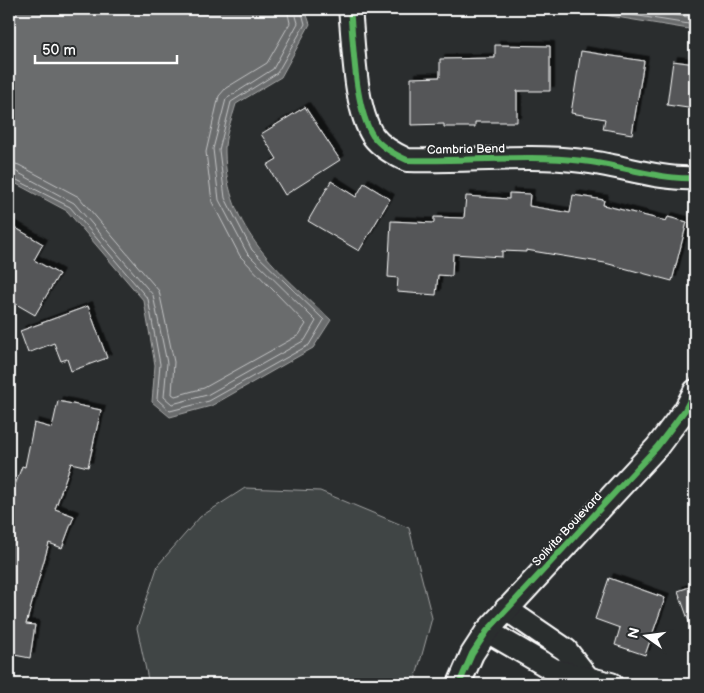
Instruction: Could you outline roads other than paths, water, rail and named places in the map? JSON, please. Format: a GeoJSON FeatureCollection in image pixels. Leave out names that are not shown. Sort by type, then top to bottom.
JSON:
{"type":"FeatureCollection","features":[{"type":"Feature","properties":{"kind":"street","name":"Cambria Bend"},"geometry":{"type":"LineString","coordinates":[[350,9],[361,111],[374,137],[394,154],[408,160],[552,158],[628,167],[690,181]]}},
{"type":"Feature","properties":{"kind":"street","name":"Solivita Boulevard"},"geometry":{"type":"LineString","coordinates":[[458,684],[472,654],[487,631],[657,447],[685,410],[695,391]]}},
{"type":"Feature","properties":{"kind":"street"},"geometry":{"type":"LineString","coordinates":[[506,609],[566,650],[587,677]]}},
{"type":"Feature","properties":{"kind":"street"},"geometry":{"type":"LineString","coordinates":[[487,631],[554,670],[611,684]]}},
{"type":"Feature","properties":{"kind":"water"},"geometry":{"type":"Polygon","coordinates":[[[9,9],[305,9],[310,24],[281,77],[236,104],[227,134],[225,152],[228,180],[235,205],[245,227],[275,266],[331,320],[313,348],[211,406],[170,417],[152,402],[155,365],[144,301],[67,211],[9,180],[9,9]]]}},
{"type":"Feature","properties":{"kind":"water"},"geometry":{"type":"Polygon","coordinates":[[[421,9],[695,9],[695,30],[598,14],[540,10],[421,9]]]}}]}
